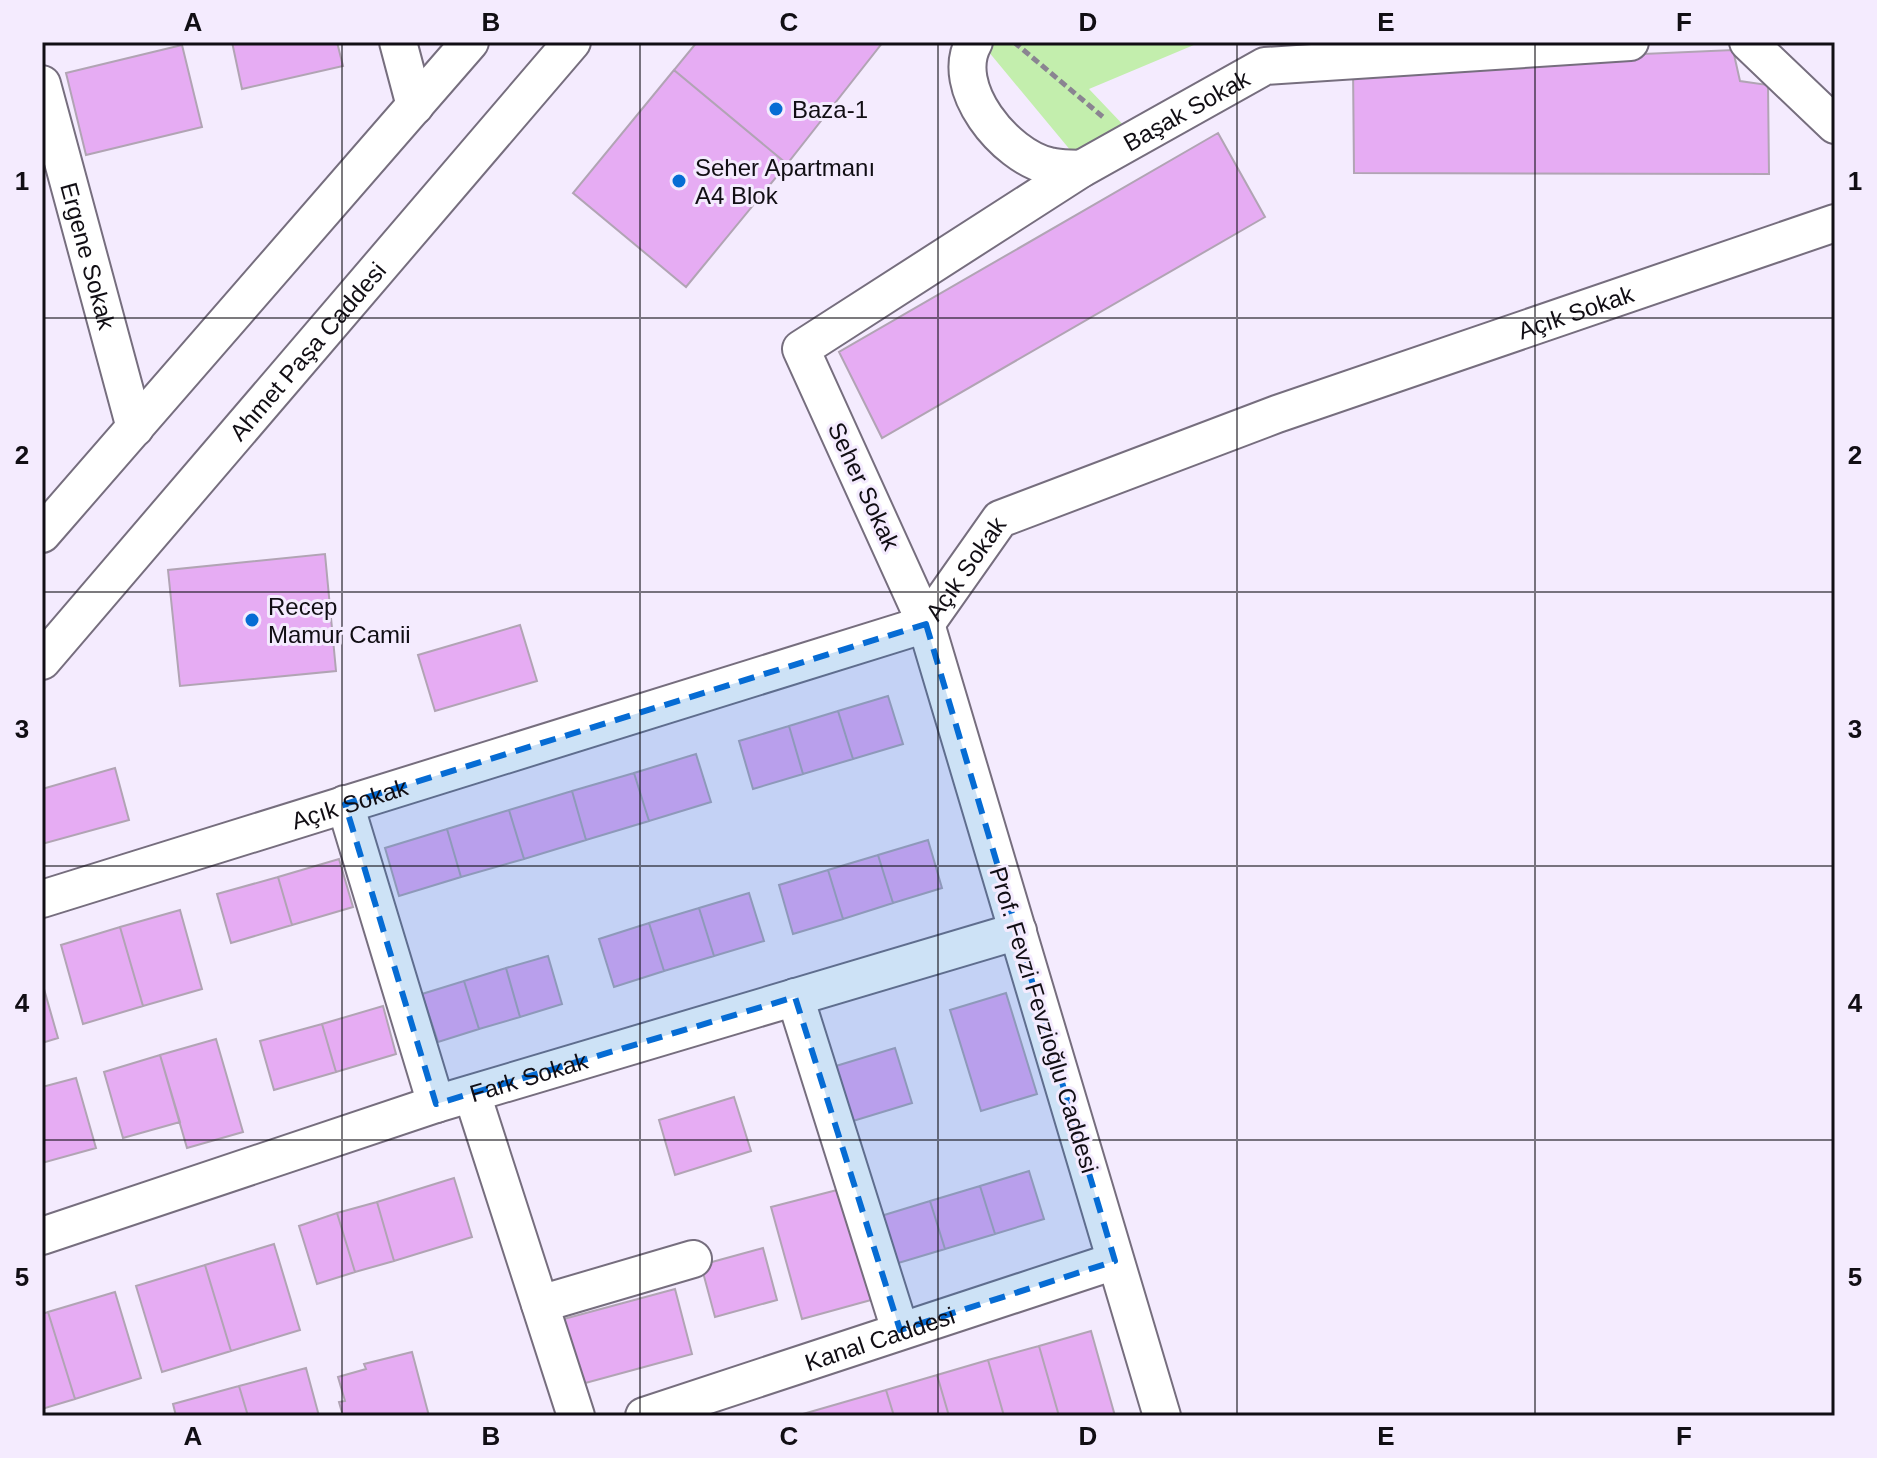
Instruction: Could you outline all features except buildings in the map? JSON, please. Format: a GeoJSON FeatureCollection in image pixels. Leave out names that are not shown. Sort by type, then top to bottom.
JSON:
{"type":"FeatureCollection","features":[{"type":"Feature","properties":{"kind":"street"},"geometry":{"type":"LineString","coordinates":[[398,42],[415,106]]}},
{"type":"Feature","properties":{"kind":"street"},"geometry":{"type":"LineString","coordinates":[[42,534],[470,42]]}},
{"type":"Feature","properties":{"kind":"street","name":"Ahmet Paşa Caddesi"},"geometry":{"type":"LineString","coordinates":[[42,661],[572,42]]}},
{"type":"Feature","properties":{"kind":"street","name":"Başak Sokak"},"geometry":{"type":"LineString","coordinates":[[801,349],[1081,169],[1265,66],[1630,42]]}},
{"type":"Feature","properties":{"kind":"street"},"geometry":{"type":"LineString","coordinates":[[1748,42],[1835,125]]}},
{"type":"Feature","properties":{"kind":"street"},"geometry":{"type":"LineString","coordinates":[[973,44],[966,67],[970,90],[989,123],[1030,158],[1048,166],[1081,169]]}},
{"type":"Feature","properties":{"kind":"street","name":"Ergene Sokak"},"geometry":{"type":"LineString","coordinates":[[42,84],[135,428]]}},
{"type":"Feature","properties":{"kind":"street","name":"Açık Sokak"},"geometry":{"type":"LineString","coordinates":[[42,899],[926,624],[1000,519],[1277,414],[1835,223]]}},
{"type":"Feature","properties":{"kind":"street","name":"Seher Sokak"},"geometry":{"type":"LineString","coordinates":[[801,349],[926,624]]}},
{"type":"Feature","properties":{"kind":"street","name":"Prof. Fevzi Fevzioğlu Caddesi"},"geometry":{"type":"LineString","coordinates":[[926,624],[1162,1416]]}},
{"type":"Feature","properties":{"kind":"street"},"geometry":{"type":"LineString","coordinates":[[345,804],[436,1104]]}},
{"type":"Feature","properties":{"kind":"street","name":"Fark Sokak"},"geometry":{"type":"LineString","coordinates":[[42,1236],[436,1104],[1018,931]]}},
{"type":"Feature","properties":{"kind":"street"},"geometry":{"type":"LineString","coordinates":[[795,997],[900,1330]]}},
{"type":"Feature","properties":{"kind":"street"},"geometry":{"type":"LineString","coordinates":[[472,1094],[576,1416]]}},
{"type":"Feature","properties":{"kind":"street"},"geometry":{"type":"LineString","coordinates":[[540,1304],[693,1259]]}},
{"type":"Feature","properties":{"kind":"street","name":"Kanal Caddesi"},"geometry":{"type":"LineString","coordinates":[[644,1416],[1115,1261]]}},
{"type":"Feature","properties":{"kind":"path"},"geometry":{"type":"LineString","coordinates":[[1014,42],[1131,141]]}},
{"type":"Feature","properties":{"kind":"highlighted area"},"geometry":{"type":"Polygon","coordinates":[[[926,624],[1115,1261],[900,1330],[795,997],[436,1104],[345,804],[926,624]]]}},
{"type":"Feature","properties":{"kind":"green space"},"geometry":{"type":"Polygon","coordinates":[[[996,42],[1201,42],[1089,89],[1129,131],[1076,157],[988,51],[996,42]]]}},
{"type":"Feature","properties":{"kind":"place","name":"Baza-1"},"geometry":{"type":"Point","coordinates":[776,109]}},
{"type":"Feature","properties":{"kind":"place","name":"Seher Apartmanı A4 Blok"},"geometry":{"type":"Point","coordinates":[679,181]}},
{"type":"Feature","properties":{"kind":"place","name":"Recep Mamur Camii"},"geometry":{"type":"Point","coordinates":[252,620]}}]}
